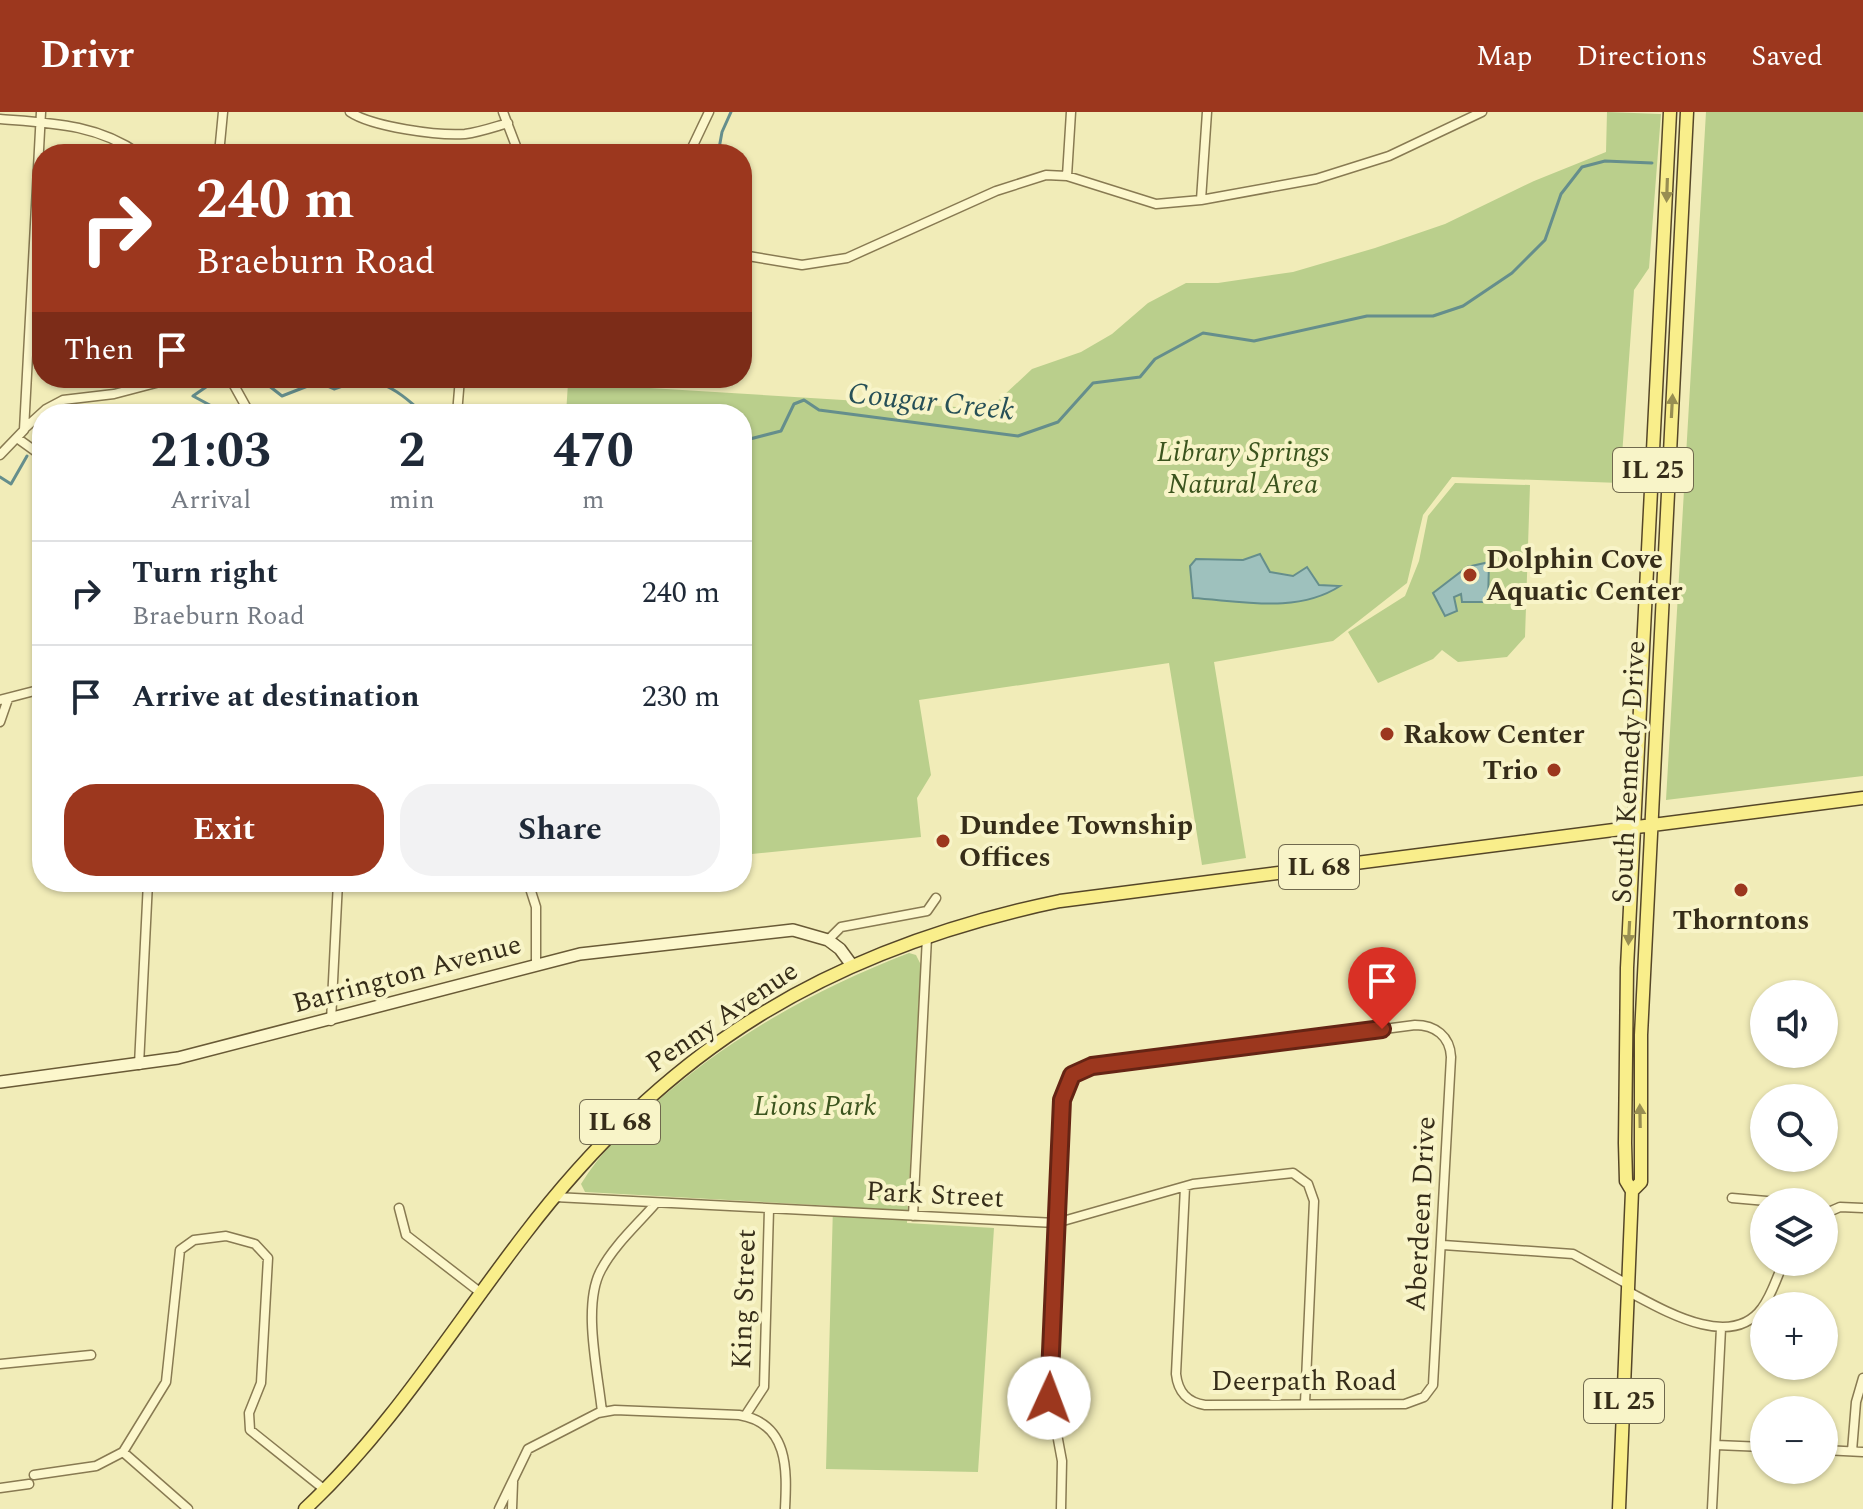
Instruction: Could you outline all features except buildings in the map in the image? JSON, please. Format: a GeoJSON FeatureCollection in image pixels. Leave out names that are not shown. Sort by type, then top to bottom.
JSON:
{"type":"FeatureCollection","features":[{"type":"Feature","properties":{"kind":"main road","name":"South Kennedy Drive"},"geometry":{"type":"LineString","coordinates":[[1619,1509],[1632,1191],[1626,1181],[1625,1078],[1670,112]]}},
{"type":"Feature","properties":{"kind":"main road","name":"South Kennedy Drive"},"geometry":{"type":"LineString","coordinates":[[1632,1191],[1641,1182],[1641,1035],[1687,112]]}},
{"type":"Feature","properties":{"kind":"main road","name":"IL 68"},"geometry":{"type":"LineString","coordinates":[[1635,827],[1863,798]]}},
{"type":"Feature","properties":{"kind":"main road","name":"Penny Avenue"},"geometry":{"type":"LineString","coordinates":[[305,1509],[381,1427],[554,1196],[599,1143],[688,1062],[756,1017],[851,964],[927,936],[1060,901],[1635,827]]}},
{"type":"Feature","properties":{"kind":"street"},"geometry":{"type":"LineString","coordinates":[[220,144],[223,112]]}},
{"type":"Feature","properties":{"kind":"street"},"geometry":{"type":"LineString","coordinates":[[350,112],[376,126],[448,134],[468,134],[508,123]]}},
{"type":"Feature","properties":{"kind":"street"},"geometry":{"type":"LineString","coordinates":[[503,112],[515,144]]}},
{"type":"Feature","properties":{"kind":"street"},"geometry":{"type":"LineString","coordinates":[[694,144],[709,112]]}},
{"type":"Feature","properties":{"kind":"street"},"geometry":{"type":"LineString","coordinates":[[1067,176],[1071,112]]}},
{"type":"Feature","properties":{"kind":"street"},"geometry":{"type":"LineString","coordinates":[[1201,200],[1207,112]]}},
{"type":"Feature","properties":{"kind":"street"},"geometry":{"type":"LineString","coordinates":[[752,257],[786,265],[823,264],[868,251],[1016,183],[1046,175],[1067,176],[1156,204],[1201,200],[1316,179],[1389,156],[1482,112]]}},
{"type":"Feature","properties":{"kind":"street"},"geometry":{"type":"LineString","coordinates":[[40,144],[41,117]]}},
{"type":"Feature","properties":{"kind":"street"},"geometry":{"type":"LineString","coordinates":[[0,119],[41,117],[100,133],[120,144]]}},
{"type":"Feature","properties":{"kind":"street"},"geometry":{"type":"LineString","coordinates":[[24,430],[32,283]]}},
{"type":"Feature","properties":{"kind":"street"},"geometry":{"type":"LineString","coordinates":[[55,404],[63,400],[137,388]]}},
{"type":"Feature","properties":{"kind":"street"},"geometry":{"type":"LineString","coordinates":[[0,455],[32,422]]}},
{"type":"Feature","properties":{"kind":"street"},"geometry":{"type":"LineString","coordinates":[[17,438],[32,449]]}},
{"type":"Feature","properties":{"kind":"street"},"geometry":{"type":"LineString","coordinates":[[0,722],[4,700],[32,692]]}},
{"type":"Feature","properties":{"kind":"street"},"geometry":{"type":"LineString","coordinates":[[139,1066],[148,892]]}},
{"type":"Feature","properties":{"kind":"street"},"geometry":{"type":"LineString","coordinates":[[331,1021],[337,892]]}},
{"type":"Feature","properties":{"kind":"street"},"geometry":{"type":"LineString","coordinates":[[531,892],[536,907],[536,963]]}},
{"type":"Feature","properties":{"kind":"street"},"geometry":{"type":"LineString","coordinates":[[851,964],[828,940],[841,927],[927,911],[936,898]]}},
{"type":"Feature","properties":{"kind":"street","name":"Barrington Avenue"},"geometry":{"type":"LineString","coordinates":[[0,1082],[139,1066],[331,1021],[536,963],[580,954],[773,931],[803,931],[828,940]]}},
{"type":"Feature","properties":{"kind":"street"},"geometry":{"type":"LineString","coordinates":[[913,1216],[927,936]]}},
{"type":"Feature","properties":{"kind":"street","name":"Aberdeen Drive"},"geometry":{"type":"LineString","coordinates":[[1056,1223],[1063,1095],[1072,1075],[1092,1066],[1415,1025],[1427,1026],[1441,1033],[1451,1054],[1434,1380],[1424,1397]]}},
{"type":"Feature","properties":{"kind":"street","name":"Park Street"},"geometry":{"type":"LineString","coordinates":[[554,1196],[1056,1223],[1185,1187],[1281,1173],[1295,1174],[1305,1181],[1314,1201],[1305,1403]]}},
{"type":"Feature","properties":{"kind":"street","name":"Deerpath Road"},"geometry":{"type":"LineString","coordinates":[[1185,1187],[1176,1374],[1184,1396],[1202,1404],[1405,1404],[1424,1397]]}},
{"type":"Feature","properties":{"kind":"street"},"geometry":{"type":"LineString","coordinates":[[1732,1198],[1750,1200]]}},
{"type":"Feature","properties":{"kind":"street"},"geometry":{"type":"LineString","coordinates":[[602,1412],[593,1316],[596,1282],[609,1258],[656,1203]]}},
{"type":"Feature","properties":{"kind":"street"},"geometry":{"type":"LineString","coordinates":[[399,1208],[406,1235],[481,1293]]}},
{"type":"Feature","properties":{"kind":"street"},"geometry":{"type":"LineString","coordinates":[[1838,1208],[1863,1208]]}},
{"type":"Feature","properties":{"kind":"street","name":"King Street"},"geometry":{"type":"LineString","coordinates":[[745,1416],[764,1387],[769,1209]]}},
{"type":"Feature","properties":{"kind":"street"},"geometry":{"type":"LineString","coordinates":[[1056,1223],[1049,1398],[1062,1461],[1061,1509]]}},
{"type":"Feature","properties":{"kind":"street"},"geometry":{"type":"LineString","coordinates":[[0,1488],[96,1466],[123,1452],[166,1382],[180,1250],[194,1240],[231,1237],[257,1245],[270,1263],[261,1383],[249,1413],[249,1428],[262,1443],[325,1490]]}},
{"type":"Feature","properties":{"kind":"street"},"geometry":{"type":"LineString","coordinates":[[1443,1245],[1573,1254],[1674,1316],[1721,1328],[1751,1318],[1762,1309],[1777,1276]]}},
{"type":"Feature","properties":{"kind":"street"},"geometry":{"type":"LineString","coordinates":[[1712,1509],[1721,1328]]}},
{"type":"Feature","properties":{"kind":"street"},"geometry":{"type":"LineString","coordinates":[[0,1364],[91,1355]]}},
{"type":"Feature","properties":{"kind":"street"},"geometry":{"type":"LineString","coordinates":[[1852,1451],[1856,1402],[1863,1378]]}},
{"type":"Feature","properties":{"kind":"street"},"geometry":{"type":"LineString","coordinates":[[499,1509],[523,1454],[532,1446],[602,1412],[745,1416],[767,1428],[782,1445],[786,1468],[785,1509]]}},
{"type":"Feature","properties":{"kind":"street"},"geometry":{"type":"LineString","coordinates":[[1716,1445],[1750,1446]]}},
{"type":"Feature","properties":{"kind":"street"},"geometry":{"type":"LineString","coordinates":[[1838,1450],[1863,1452]]}},
{"type":"Feature","properties":{"kind":"street"},"geometry":{"type":"LineString","coordinates":[[123,1452],[188,1509]]}},
{"type":"Feature","properties":{"kind":"street"},"geometry":{"type":"LineString","coordinates":[[512,1509],[513,1477]]}},
{"type":"Feature","properties":{"kind":"green space","name":"Library Springs Natural Area"},"geometry":{"type":"Polygon","coordinates":[[[1607,112],[1661,114],[1649,268],[1634,290],[1620,483],[1452,477],[1423,515],[1407,583],[1333,641],[1214,662],[1246,858],[1202,865],[1169,663],[919,700],[931,775],[917,798],[921,837],[752,854],[752,404],[567,404],[568,388],[649,388],[989,409],[1032,369],[1081,352],[1112,334],[1148,303],[1186,283],[1218,283],[1293,272],[1375,248],[1445,224],[1534,181],[1606,152],[1607,112]]]}},
{"type":"Feature","properties":{"kind":"green space"},"geometry":{"type":"Polygon","coordinates":[[[1706,112],[1863,112],[1863,776],[1666,800],[1706,112]]]}},
{"type":"Feature","properties":{"kind":"green space","name":"Dolphin Cove Aquatic Center"},"geometry":{"type":"Polygon","coordinates":[[[1455,483],[1530,485],[1525,637],[1507,657],[1458,662],[1442,650],[1433,659],[1378,683],[1348,632],[1405,596],[1419,561],[1428,516],[1455,483]]]}},
{"type":"Feature","properties":{"kind":"green space","name":"Lions Park"},"geometry":{"type":"Polygon","coordinates":[[[909,953],[916,955],[921,965],[907,1223],[994,1228],[978,1472],[826,1469],[833,1206],[585,1192],[581,1184],[622,1134],[710,1059],[805,1000],[909,953]]]}},
{"type":"Feature","properties":{"kind":"water"},"geometry":{"type":"Polygon","coordinates":[[[1260,554],[1270,572],[1293,576],[1307,567],[1319,585],[1340,586],[1323,595],[1287,603],[1193,598],[1190,566],[1196,559],[1243,560],[1260,554]]]}},
{"type":"Feature","properties":{"kind":"water"},"geometry":{"type":"Polygon","coordinates":[[[1489,562],[1488,602],[1462,602],[1461,594],[1454,597],[1457,611],[1445,616],[1433,593],[1467,567],[1489,562]]]}},
{"type":"Feature","properties":{"kind":"waterway"},"geometry":{"type":"LineString","coordinates":[[720,144],[731,112]]}},
{"type":"Feature","properties":{"kind":"waterway","name":"Cougar Creek"},"geometry":{"type":"LineString","coordinates":[[752,438],[781,431],[794,404],[804,400],[819,410],[1018,436],[1058,422],[1093,383],[1140,377],[1155,359],[1203,333],[1254,341],[1367,316],[1433,316],[1463,306],[1512,273],[1545,240],[1561,194],[1582,167],[1605,161],[1652,163]]}},
{"type":"Feature","properties":{"kind":"waterway"},"geometry":{"type":"LineString","coordinates":[[205,388],[193,396],[208,404]]}},
{"type":"Feature","properties":{"kind":"waterway"},"geometry":{"type":"LineString","coordinates":[[272,388],[282,396],[303,388]]}},
{"type":"Feature","properties":{"kind":"waterway"},"geometry":{"type":"LineString","coordinates":[[332,388],[337,388]]}},
{"type":"Feature","properties":{"kind":"waterway"},"geometry":{"type":"LineString","coordinates":[[390,388],[412,404]]}},
{"type":"Feature","properties":{"kind":"waterway"},"geometry":{"type":"LineString","coordinates":[[0,477],[11,484],[27,456]]}},
{"type":"Feature","properties":{"kind":"place","name":"Dolphin Cove Aquatic Center"},"geometry":{"type":"Point","coordinates":[1470,575]}},
{"type":"Feature","properties":{"kind":"place","name":"Rakow Center"},"geometry":{"type":"Point","coordinates":[1387,734]}},
{"type":"Feature","properties":{"kind":"place","name":"Trio"},"geometry":{"type":"Point","coordinates":[1554,770]}},
{"type":"Feature","properties":{"kind":"place","name":"Dundee Township Offices"},"geometry":{"type":"Point","coordinates":[943,841]}},
{"type":"Feature","properties":{"kind":"place","name":"Thorntons"},"geometry":{"type":"Point","coordinates":[1741,890]}},
{"type":"Feature","properties":{"kind":"route"},"geometry":{"type":"LineString","coordinates":[[1049,1398],[1062,1100],[1068,1079],[1092,1066],[1382,1029]]}}]}
